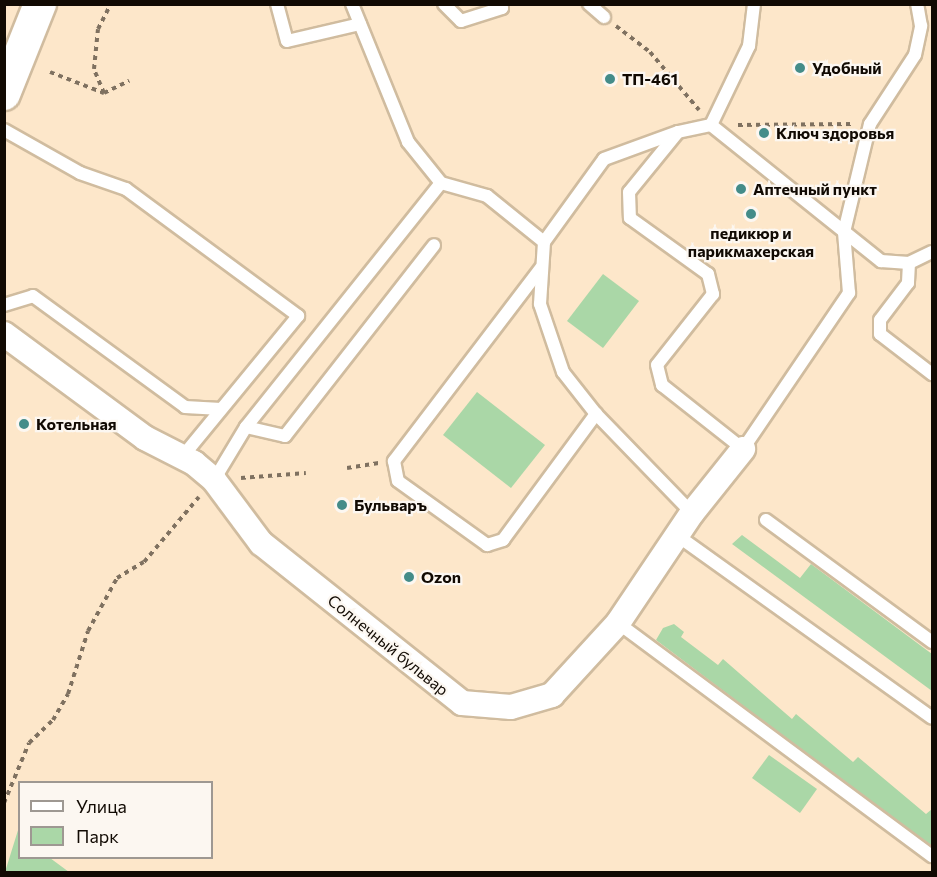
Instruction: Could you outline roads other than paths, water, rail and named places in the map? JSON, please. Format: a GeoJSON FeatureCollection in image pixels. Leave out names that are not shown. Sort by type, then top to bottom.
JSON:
{"type":"FeatureCollection","features":[{"type":"Feature","properties":{"kind":"street"},"geometry":{"type":"LineString","coordinates":[[4,94],[12,51],[40,4]]}},
{"type":"Feature","properties":{"kind":"street","name":"Солнечный бульвар"},"geometry":{"type":"LineString","coordinates":[[4,334],[145,438],[182,457],[213,480],[261,543],[462,703],[511,707],[552,695],[618,623],[692,513],[743,449]]}},
{"type":"Feature","properties":{"kind":"lane"},"geometry":{"type":"LineString","coordinates":[[277,4],[287,41],[360,24]]}},
{"type":"Feature","properties":{"kind":"lane"},"geometry":{"type":"LineString","coordinates":[[352,4],[408,142],[441,183],[487,196],[544,242]]}},
{"type":"Feature","properties":{"kind":"lane"},"geometry":{"type":"LineString","coordinates":[[444,4],[461,21],[502,8],[498,4]]}},
{"type":"Feature","properties":{"kind":"lane"},"geometry":{"type":"LineString","coordinates":[[589,4],[604,17]]}},
{"type":"Feature","properties":{"kind":"lane"},"geometry":{"type":"LineString","coordinates":[[711,125],[749,46],[754,4]]}},
{"type":"Feature","properties":{"kind":"lane"},"geometry":{"type":"LineString","coordinates":[[678,132],[629,192],[630,218],[708,274],[713,294],[657,365],[662,385],[743,449],[849,293],[844,232],[870,124],[915,55],[921,26],[917,4]]}},
{"type":"Feature","properties":{"kind":"lane"},"geometry":{"type":"LineString","coordinates":[[692,513],[596,414],[563,372],[540,304],[541,268],[544,242],[604,159],[678,132],[711,125]]}},
{"type":"Feature","properties":{"kind":"lane"},"geometry":{"type":"LineString","coordinates":[[711,125],[881,261],[909,263],[933,252]]}},
{"type":"Feature","properties":{"kind":"lane"},"geometry":{"type":"LineString","coordinates":[[4,130],[80,174],[126,189],[297,316],[182,457]]}},
{"type":"Feature","properties":{"kind":"lane"},"geometry":{"type":"LineString","coordinates":[[213,480],[246,427],[441,183]]}},
{"type":"Feature","properties":{"kind":"lane"},"geometry":{"type":"LineString","coordinates":[[246,427],[285,436],[435,245]]}},
{"type":"Feature","properties":{"kind":"lane"},"geometry":{"type":"LineString","coordinates":[[909,263],[908,283],[880,320],[880,334],[933,374]]}},
{"type":"Feature","properties":{"kind":"lane"},"geometry":{"type":"LineString","coordinates":[[541,268],[394,461],[398,481],[487,545],[503,540],[596,414]]}},
{"type":"Feature","properties":{"kind":"lane"},"geometry":{"type":"LineString","coordinates":[[4,305],[33,296],[185,407],[221,409]]}},
{"type":"Feature","properties":{"kind":"lane"},"geometry":{"type":"LineString","coordinates":[[766,520],[933,642]]}},
{"type":"Feature","properties":{"kind":"lane"},"geometry":{"type":"LineString","coordinates":[[678,536],[933,718]]}},
{"type":"Feature","properties":{"kind":"lane"},"geometry":{"type":"LineString","coordinates":[[618,623],[933,856]]}},
{"type":"Feature","properties":{"kind":"place","name":"Удобный"},"geometry":{"type":"Point","coordinates":[800,68]}},
{"type":"Feature","properties":{"kind":"place","name":"ТП-461"},"geometry":{"type":"Point","coordinates":[610,79]}},
{"type":"Feature","properties":{"kind":"place","name":"Ключ здоровья"},"geometry":{"type":"Point","coordinates":[764,133]}},
{"type":"Feature","properties":{"kind":"place","name":"Аптечный пункт"},"geometry":{"type":"Point","coordinates":[741,189]}},
{"type":"Feature","properties":{"kind":"place","name":"педикюр и парикмахерская"},"geometry":{"type":"Point","coordinates":[751,214]}},
{"type":"Feature","properties":{"kind":"place","name":"Котельная"},"geometry":{"type":"Point","coordinates":[24,424]}},
{"type":"Feature","properties":{"kind":"place","name":"Бульваръ"},"geometry":{"type":"Point","coordinates":[342,505]}},
{"type":"Feature","properties":{"kind":"place","name":"Ozon"},"geometry":{"type":"Point","coordinates":[409,577]}}]}
